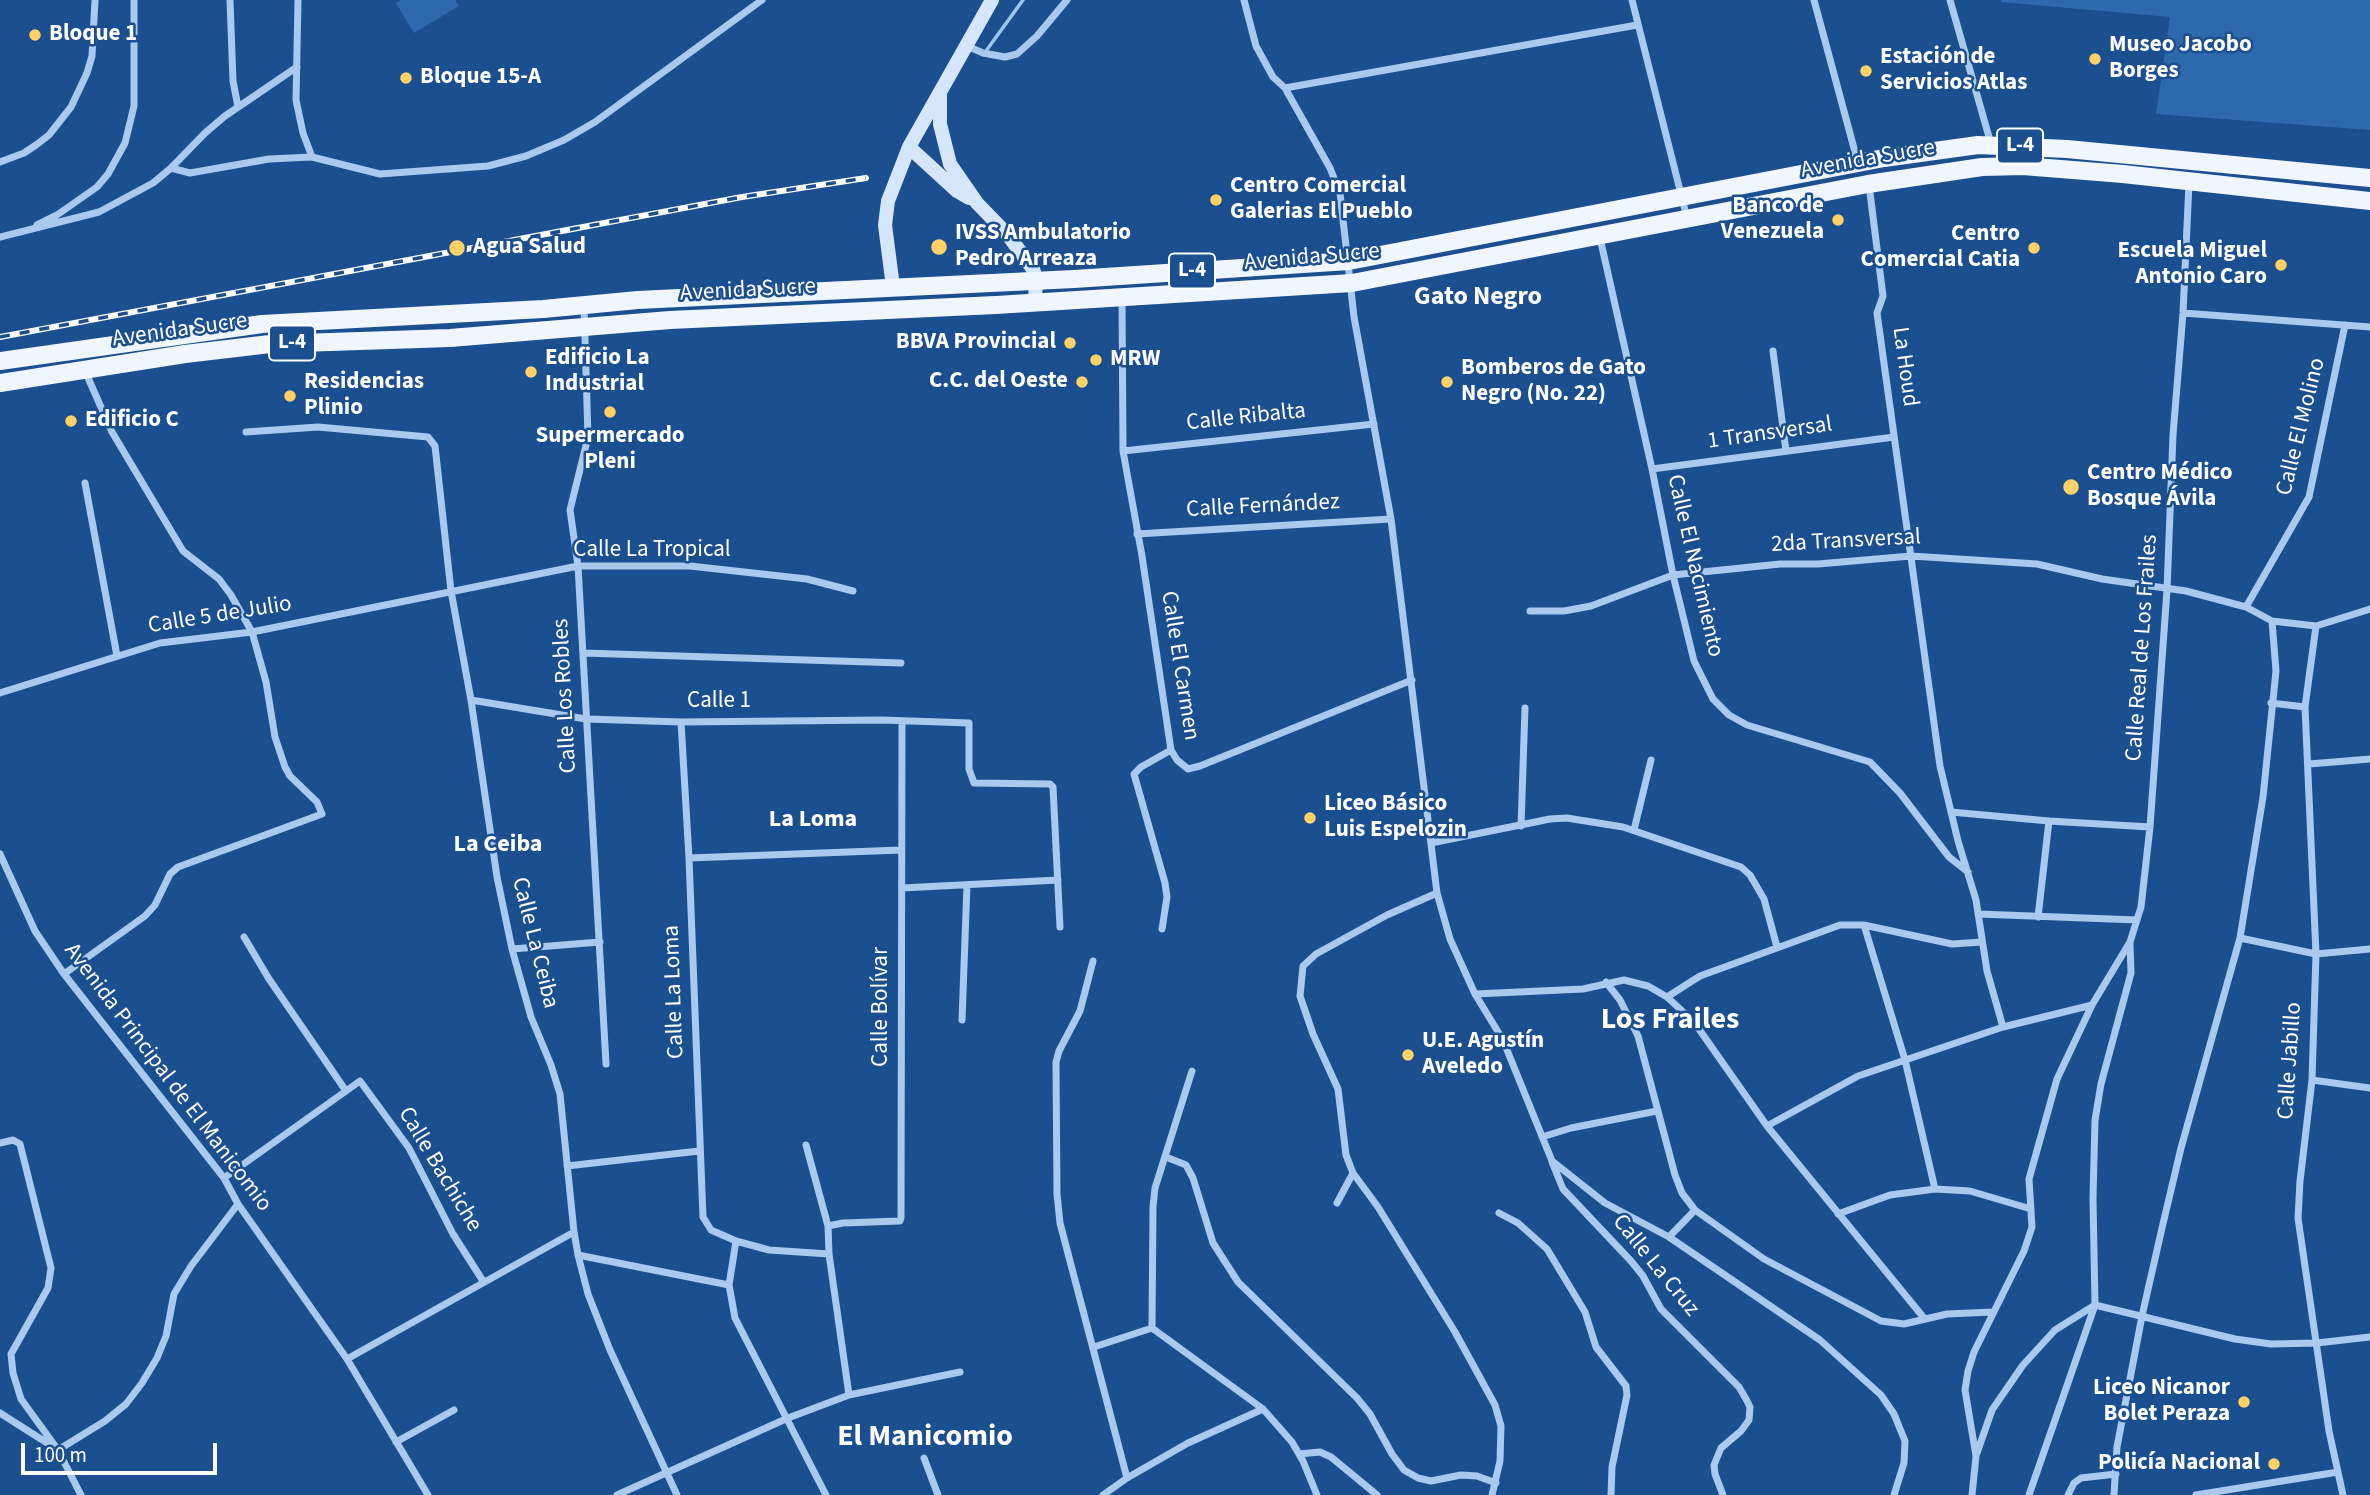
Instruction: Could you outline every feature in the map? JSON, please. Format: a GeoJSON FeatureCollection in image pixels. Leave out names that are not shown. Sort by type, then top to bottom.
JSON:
{"type":"FeatureCollection","features":[{"type":"Feature","properties":{"kind":"main road","name":"Avenida Sucre"},"geometry":{"type":"LineString","coordinates":[[0,361],[262,324],[1349,261],[1858,163],[1931,150],[1991,145],[2067,149],[2370,178]]}},
{"type":"Feature","properties":{"kind":"main road","name":"Avenida Sucre"},"geometry":{"type":"LineString","coordinates":[[0,383],[185,354],[270,344],[450,338],[670,320],[1352,283],[1868,184],[1982,167],[2023,166],[2370,201]]}},
{"type":"Feature","properties":{"kind":"street"},"geometry":{"type":"LineString","coordinates":[[0,162],[24,153],[49,135],[71,107],[88,73],[92,56],[95,0]]}},
{"type":"Feature","properties":{"kind":"street"},"geometry":{"type":"LineString","coordinates":[[26,231],[57,215],[84,194],[90,193],[108,174],[125,143],[134,106],[134,0]]}},
{"type":"Feature","properties":{"kind":"street"},"geometry":{"type":"LineString","coordinates":[[230,0],[233,81],[238,107]]}},
{"type":"Feature","properties":{"kind":"street"},"geometry":{"type":"LineString","coordinates":[[298,0],[296,100],[312,157]]}},
{"type":"Feature","properties":{"kind":"street"},"geometry":{"type":"LineString","coordinates":[[171,168],[190,173],[269,159],[312,157],[380,174],[488,166],[526,156],[564,141],[595,122],[762,0]]}},
{"type":"Feature","properties":{"kind":"street"},"geometry":{"type":"LineString","coordinates":[[893,287],[885,225],[886,213],[913,141],[992,0]]}},
{"type":"Feature","properties":{"kind":"street"},"geometry":{"type":"LineString","coordinates":[[967,46],[1005,57],[1017,54],[1037,36],[1067,0]]}},
{"type":"Feature","properties":{"kind":"street"},"geometry":{"type":"LineString","coordinates":[[1244,0],[1256,46],[1273,77],[1285,88],[1336,180],[1345,217],[1354,317],[1391,519],[1437,892],[1450,939],[1475,994],[1503,1040],[1552,1161],[1605,1203],[1669,1237],[1820,1340],[1881,1395],[1894,1414],[1905,1441],[1904,1463],[1894,1495]]}},
{"type":"Feature","properties":{"kind":"street"},"geometry":{"type":"LineString","coordinates":[[1632,0],[1688,218]]}},
{"type":"Feature","properties":{"kind":"street"},"geometry":{"type":"LineString","coordinates":[[1814,0],[1858,163]]}},
{"type":"Feature","properties":{"kind":"street"},"geometry":{"type":"LineString","coordinates":[[1950,0],[1991,145]]}},
{"type":"Feature","properties":{"kind":"street"},"geometry":{"type":"LineString","coordinates":[[1285,88],[1637,25]]}},
{"type":"Feature","properties":{"kind":"street"},"geometry":{"type":"LineString","coordinates":[[0,237],[99,212],[153,183],[205,133],[297,67]]}},
{"type":"Feature","properties":{"kind":"street"},"geometry":{"type":"LineString","coordinates":[[940,93],[940,124],[950,164],[977,203],[1008,235],[1032,269],[1035,302]]}},
{"type":"Feature","properties":{"kind":"street"},"geometry":{"type":"LineString","coordinates":[[913,141],[936,139],[945,150]]}},
{"type":"Feature","properties":{"kind":"street"},"geometry":{"type":"LineString","coordinates":[[913,141],[957,191],[977,203]]}},
{"type":"Feature","properties":{"kind":"street","name":"Calle Real de Los Frailes"},"geometry":{"type":"LineString","coordinates":[[2130,942],[2141,908],[2151,827],[2189,182]]}},
{"type":"Feature","properties":{"kind":"street","name":"La Houd"},"geometry":{"type":"LineString","coordinates":[[1868,184],[1883,296],[1877,313],[1940,766],[1969,873],[1987,971],[2003,1027]]}},
{"type":"Feature","properties":{"kind":"street","name":"Calle El Nacimiento"},"geometry":{"type":"LineString","coordinates":[[1599,235],[1693,661],[1713,699],[1729,715],[1747,725],[1870,762],[1900,793],[1949,857],[1969,873]]}},
{"type":"Feature","properties":{"kind":"street","name":"Calle El Carmen"},"geometry":{"type":"LineString","coordinates":[[1122,296],[1122,451],[1171,750],[1177,760],[1188,769],[1412,680]]}},
{"type":"Feature","properties":{"kind":"street","name":"Calle Los Robles"},"geometry":{"type":"LineString","coordinates":[[584,305],[588,437],[570,510],[578,566],[606,1064]]}},
{"type":"Feature","properties":{"kind":"street"},"geometry":{"type":"LineString","coordinates":[[2183,313],[2370,327]]}},
{"type":"Feature","properties":{"kind":"street","name":"Calle El Molino"},"geometry":{"type":"LineString","coordinates":[[2246,607],[2309,497],[2345,325]]}},
{"type":"Feature","properties":{"kind":"street"},"geometry":{"type":"LineString","coordinates":[[1773,351],[1786,451]]}},
{"type":"Feature","properties":{"kind":"street"},"geometry":{"type":"LineString","coordinates":[[64,974],[145,916],[155,905],[170,874],[177,867],[321,816],[322,811],[285,767],[275,737],[266,682],[252,632],[219,579],[183,551],[112,432],[85,370]]}},
{"type":"Feature","properties":{"kind":"street","name":"Calle Ribalta"},"geometry":{"type":"LineString","coordinates":[[1122,451],[1374,424]]}},
{"type":"Feature","properties":{"kind":"street","name":"Calle La Ceiba"},"geometry":{"type":"LineString","coordinates":[[246,432],[318,426],[428,437],[432,441],[437,455],[451,591],[471,700],[497,877],[512,949],[531,1017],[560,1094],[573,1232],[578,1255],[588,1294],[610,1350],[677,1495]]}},
{"type":"Feature","properties":{"kind":"street","name":"1 Transversal"},"geometry":{"type":"LineString","coordinates":[[1652,469],[1894,437]]}},
{"type":"Feature","properties":{"kind":"street"},"geometry":{"type":"LineString","coordinates":[[85,483],[117,656]]}},
{"type":"Feature","properties":{"kind":"street","name":"Calle Fernández"},"geometry":{"type":"LineString","coordinates":[[1137,534],[1391,519]]}},
{"type":"Feature","properties":{"kind":"street","name":"2da Transversal"},"geometry":{"type":"LineString","coordinates":[[1530,611],[1564,611],[1591,606],[1672,575],[1769,565],[1818,564],[1911,556],[2037,564],[2102,579],[2186,592],[2246,607],[2272,621]]}},
{"type":"Feature","properties":{"kind":"street","name":"Calle La Tropical"},"geometry":{"type":"LineString","coordinates":[[451,591],[578,566],[702,567],[807,579],[853,591]]}},
{"type":"Feature","properties":{"kind":"street","name":"Calle 5 de Julio"},"geometry":{"type":"LineString","coordinates":[[0,693],[160,643],[252,632],[451,591]]}},
{"type":"Feature","properties":{"kind":"street"},"geometry":{"type":"LineString","coordinates":[[2115,1495],[2117,1447],[2142,1316],[2181,1147],[2240,938],[2263,797],[2276,671],[2272,621],[2316,626],[2370,610]]}},
{"type":"Feature","properties":{"kind":"street","name":"Calle Jabillo"},"geometry":{"type":"LineString","coordinates":[[2316,626],[2305,707],[2316,954],[2312,1080],[2298,1218],[2340,1494]]}},
{"type":"Feature","properties":{"kind":"street"},"geometry":{"type":"LineString","coordinates":[[583,653],[901,663]]}},
{"type":"Feature","properties":{"kind":"street","name":"Calle 1"},"geometry":{"type":"LineString","coordinates":[[471,700],[586,719],[969,723],[969,769],[974,783],[1052,785],[1058,880]]}},
{"type":"Feature","properties":{"kind":"street"},"geometry":{"type":"LineString","coordinates":[[2271,703],[2305,707]]}},
{"type":"Feature","properties":{"kind":"street"},"geometry":{"type":"LineString","coordinates":[[1521,825],[1525,708]]}},
{"type":"Feature","properties":{"kind":"street","name":"Calle Bolívar"},"geometry":{"type":"LineString","coordinates":[[828,1226],[900,1221],[901,1218],[902,721]]}},
{"type":"Feature","properties":{"kind":"street","name":"Calle La Loma"},"geometry":{"type":"LineString","coordinates":[[681,722],[703,1217],[711,1230],[736,1241],[769,1250],[829,1254]]}},
{"type":"Feature","properties":{"kind":"street"},"geometry":{"type":"LineString","coordinates":[[1161,929],[1167,897],[1165,883],[1134,774],[1171,750]]}},
{"type":"Feature","properties":{"kind":"street"},"geometry":{"type":"LineString","coordinates":[[2309,764],[2370,759]]}},
{"type":"Feature","properties":{"kind":"street"},"geometry":{"type":"LineString","coordinates":[[1634,830],[1651,760]]}},
{"type":"Feature","properties":{"kind":"street"},"geometry":{"type":"LineString","coordinates":[[1951,812],[2151,827]]}},
{"type":"Feature","properties":{"kind":"street"},"geometry":{"type":"LineString","coordinates":[[1430,843],[1550,819],[1567,818],[1634,830],[1741,867],[1750,875],[1764,899],[1777,947]]}},
{"type":"Feature","properties":{"kind":"street"},"geometry":{"type":"LineString","coordinates":[[2038,917],[2049,821]]}},
{"type":"Feature","properties":{"kind":"street"},"geometry":{"type":"LineString","coordinates":[[689,858],[901,850]]}},
{"type":"Feature","properties":{"kind":"street","name":"Avenida Principal de El Manicomio"},"geometry":{"type":"LineString","coordinates":[[0,854],[35,931],[64,974],[224,1178],[238,1204],[347,1359],[428,1495]]}},
{"type":"Feature","properties":{"kind":"street"},"geometry":{"type":"LineString","coordinates":[[902,888],[1058,880],[1060,927]]}},
{"type":"Feature","properties":{"kind":"street"},"geometry":{"type":"LineString","coordinates":[[961,1020],[967,886]]}},
{"type":"Feature","properties":{"kind":"street"},"geometry":{"type":"LineString","coordinates":[[1437,892],[1387,915],[1316,954],[1302,970],[1300,996],[1313,1034],[1338,1089],[1346,1155],[1353,1173],[1378,1208],[1455,1332],[1495,1405],[1501,1426],[1500,1461],[1492,1495]]}},
{"type":"Feature","properties":{"kind":"street"},"geometry":{"type":"LineString","coordinates":[[1978,914],[2137,920]]}},
{"type":"Feature","properties":{"kind":"street"},"geometry":{"type":"LineString","coordinates":[[1667,997],[1700,976],[1840,925],[1864,925],[1952,944],[1982,942]]}},
{"type":"Feature","properties":{"kind":"street"},"geometry":{"type":"LineString","coordinates":[[1864,925],[1905,1060],[1935,1189]]}},
{"type":"Feature","properties":{"kind":"street"},"geometry":{"type":"LineString","coordinates":[[224,1178],[345,1091],[269,979],[244,937]]}},
{"type":"Feature","properties":{"kind":"street"},"geometry":{"type":"LineString","coordinates":[[2240,938],[2316,954],[2370,949]]}},
{"type":"Feature","properties":{"kind":"street"},"geometry":{"type":"LineString","coordinates":[[512,949],[600,942]]}},
{"type":"Feature","properties":{"kind":"street"},"geometry":{"type":"LineString","coordinates":[[1976,1457],[1965,1390],[1974,1352],[2024,1251],[2032,1227],[2029,1179],[2057,1079],[2092,1005],[2130,942]]}},
{"type":"Feature","properties":{"kind":"street"},"geometry":{"type":"LineString","coordinates":[[2029,1495],[2095,1305],[2095,1120],[2101,1084],[2131,973],[2130,942]]}},
{"type":"Feature","properties":{"kind":"street"},"geometry":{"type":"LineString","coordinates":[[1093,961],[1080,1011],[1057,1056],[1057,1194],[1060,1223],[1127,1478]]}},
{"type":"Feature","properties":{"kind":"street"},"geometry":{"type":"LineString","coordinates":[[1475,994],[1584,989],[1624,979],[1648,986],[1667,997],[1694,1022],[1767,1126],[1924,1318]]}},
{"type":"Feature","properties":{"kind":"street"},"geometry":{"type":"LineString","coordinates":[[1606,982],[1620,1000],[1638,1036],[1675,1175],[1682,1193],[1695,1210],[1764,1259],[1881,1321],[1904,1324],[1924,1318],[1973,1311],[1993,1312]]}},
{"type":"Feature","properties":{"kind":"street"},"geometry":{"type":"LineString","coordinates":[[1767,1126],[1858,1076],[2003,1027],[2092,1005]]}},
{"type":"Feature","properties":{"kind":"street"},"geometry":{"type":"LineString","coordinates":[[1152,1328],[1155,1188],[1192,1071]]}},
{"type":"Feature","properties":{"kind":"street"},"geometry":{"type":"LineString","coordinates":[[2312,1080],[2370,1088]]}},
{"type":"Feature","properties":{"kind":"street","name":"Calle Bachiche"},"geometry":{"type":"LineString","coordinates":[[345,1091],[359,1082],[408,1148],[453,1234],[483,1281]]}},
{"type":"Feature","properties":{"kind":"street"},"geometry":{"type":"LineString","coordinates":[[1542,1137],[1571,1128],[1657,1111]]}},
{"type":"Feature","properties":{"kind":"street"},"geometry":{"type":"LineString","coordinates":[[0,1143],[13,1140],[20,1144],[51,1268],[48,1288],[11,1354],[13,1373],[21,1399],[58,1450],[81,1495]]}},
{"type":"Feature","properties":{"kind":"street"},"geometry":{"type":"LineString","coordinates":[[806,1145],[828,1226],[829,1254],[849,1395]]}},
{"type":"Feature","properties":{"kind":"street"},"geometry":{"type":"LineString","coordinates":[[567,1166],[699,1151]]}},
{"type":"Feature","properties":{"kind":"street"},"geometry":{"type":"LineString","coordinates":[[1166,1157],[1186,1165],[1193,1178],[1213,1243],[1238,1282],[1357,1398],[1370,1414],[1404,1470],[1418,1478],[1431,1480],[1461,1475],[1477,1476],[1496,1483]]}},
{"type":"Feature","properties":{"kind":"street","name":"Calle La Cruz"},"geometry":{"type":"LineString","coordinates":[[1552,1161],[1563,1189],[1631,1261],[1643,1276],[1661,1309],[1740,1387],[1749,1407],[1749,1420],[1741,1432],[1721,1448],[1714,1465],[1723,1495]]}},
{"type":"Feature","properties":{"kind":"street"},"geometry":{"type":"LineString","coordinates":[[1336,1203],[1353,1173]]}},
{"type":"Feature","properties":{"kind":"street"},"geometry":{"type":"LineString","coordinates":[[1838,1214],[1891,1195],[1935,1189],[1970,1191],[2031,1209]]}},
{"type":"Feature","properties":{"kind":"street"},"geometry":{"type":"LineString","coordinates":[[58,1450],[105,1421],[126,1404],[142,1383],[166,1336],[174,1294],[191,1266],[238,1204]]}},
{"type":"Feature","properties":{"kind":"street"},"geometry":{"type":"LineString","coordinates":[[1669,1237],[1695,1210]]}},
{"type":"Feature","properties":{"kind":"street"},"geometry":{"type":"LineString","coordinates":[[1499,1213],[1518,1223],[1547,1249],[1585,1312],[1596,1347],[1626,1386],[1627,1395],[1612,1467],[1611,1495]]}},
{"type":"Feature","properties":{"kind":"street"},"geometry":{"type":"LineString","coordinates":[[347,1359],[573,1232]]}},
{"type":"Feature","properties":{"kind":"street"},"geometry":{"type":"LineString","coordinates":[[736,1241],[729,1285],[731,1305],[740,1330],[826,1495]]}},
{"type":"Feature","properties":{"kind":"street"},"geometry":{"type":"LineString","coordinates":[[578,1255],[729,1285]]}},
{"type":"Feature","properties":{"kind":"street"},"geometry":{"type":"LineString","coordinates":[[1972,1495],[1976,1457],[1992,1410],[2023,1365],[2055,1329],[2095,1305],[2235,1339],[2272,1344],[2317,1343],[2370,1337]]}},
{"type":"Feature","properties":{"kind":"street"},"geometry":{"type":"LineString","coordinates":[[1094,1347],[1152,1328]]}},
{"type":"Feature","properties":{"kind":"street"},"geometry":{"type":"LineString","coordinates":[[1152,1328],[1263,1409],[1281,1428],[1299,1454],[1317,1495]]}},
{"type":"Feature","properties":{"kind":"street"},"geometry":{"type":"LineString","coordinates":[[617,1495],[788,1418],[849,1395],[960,1372]]}},
{"type":"Feature","properties":{"kind":"street"},"geometry":{"type":"LineString","coordinates":[[1103,1495],[1188,1443],[1263,1409]]}},
{"type":"Feature","properties":{"kind":"street"},"geometry":{"type":"LineString","coordinates":[[396,1442],[454,1410]]}},
{"type":"Feature","properties":{"kind":"street"},"geometry":{"type":"LineString","coordinates":[[0,1413],[58,1450]]}},
{"type":"Feature","properties":{"kind":"street"},"geometry":{"type":"LineString","coordinates":[[1299,1454],[1320,1452],[1331,1457],[1377,1495]]}},
{"type":"Feature","properties":{"kind":"street"},"geometry":{"type":"LineString","coordinates":[[923,1458],[939,1495]]}},
{"type":"Feature","properties":{"kind":"street"},"geometry":{"type":"LineString","coordinates":[[2196,1495],[2338,1472]]}},
{"type":"Feature","properties":{"kind":"street"},"geometry":{"type":"LineString","coordinates":[[2068,1495],[2074,1483],[2081,1478],[2116,1474]]}},
{"type":"Feature","properties":{"kind":"shaded area"},"geometry":{"type":"Polygon","coordinates":[[[401,0],[455,0],[459,6],[414,33],[396,3],[401,0]]]}},
{"type":"Feature","properties":{"kind":"shaded area"},"geometry":{"type":"Polygon","coordinates":[[[2001,0],[2370,0],[2370,130],[2156,114],[2170,17],[2001,0]]]}},
{"type":"Feature","properties":{"kind":"waterway"},"geometry":{"type":"LineString","coordinates":[[986,51],[1023,0]]}},
{"type":"Feature","properties":{"kind":"railway"},"geometry":{"type":"LineString","coordinates":[[0,337],[742,197],[866,178]]}},
{"type":"Feature","properties":{"kind":"place","name":"Bloque 1"},"geometry":{"type":"Point","coordinates":[35,35]}},
{"type":"Feature","properties":{"kind":"place","name":"Museo Jacobo Borges"},"geometry":{"type":"Point","coordinates":[2095,59]}},
{"type":"Feature","properties":{"kind":"place","name":"Estación de Servicios Atlas"},"geometry":{"type":"Point","coordinates":[1866,71]}},
{"type":"Feature","properties":{"kind":"place","name":"Bloque 15-A"},"geometry":{"type":"Point","coordinates":[406,78]}},
{"type":"Feature","properties":{"kind":"place","name":"Centro Comercial Galerias El Pueblo"},"geometry":{"type":"Point","coordinates":[1216,200]}},
{"type":"Feature","properties":{"kind":"place","name":"Banco de Venezuela"},"geometry":{"type":"Point","coordinates":[1838,220]}},
{"type":"Feature","properties":{"kind":"place","name":"IVSS Ambulatorio Pedro Arreaza"},"geometry":{"type":"Point","coordinates":[939,247]}},
{"type":"Feature","properties":{"kind":"place","name":"Agua Salud"},"geometry":{"type":"Point","coordinates":[457,248]}},
{"type":"Feature","properties":{"kind":"place","name":"Centro Comercial Catia"},"geometry":{"type":"Point","coordinates":[2034,248]}},
{"type":"Feature","properties":{"kind":"place","name":"Escuela Miguel Antonio Caro"},"geometry":{"type":"Point","coordinates":[2281,265]}},
{"type":"Feature","properties":{"kind":"place","name":"BBVA Provincial"},"geometry":{"type":"Point","coordinates":[1070,343]}},
{"type":"Feature","properties":{"kind":"place","name":"MRW"},"geometry":{"type":"Point","coordinates":[1096,360]}},
{"type":"Feature","properties":{"kind":"place","name":"Edificio La Industrial"},"geometry":{"type":"Point","coordinates":[531,372]}},
{"type":"Feature","properties":{"kind":"place","name":"C.C. del Oeste"},"geometry":{"type":"Point","coordinates":[1082,382]}},
{"type":"Feature","properties":{"kind":"place","name":"Bomberos de Gato Negro (No. 22)"},"geometry":{"type":"Point","coordinates":[1447,382]}},
{"type":"Feature","properties":{"kind":"place","name":"Residencias Plinio"},"geometry":{"type":"Point","coordinates":[290,396]}},
{"type":"Feature","properties":{"kind":"place","name":"Supermercado Pleni"},"geometry":{"type":"Point","coordinates":[610,412]}},
{"type":"Feature","properties":{"kind":"place","name":"Edificio C"},"geometry":{"type":"Point","coordinates":[71,421]}},
{"type":"Feature","properties":{"kind":"place","name":"Centro Médico Bosque Ávila"},"geometry":{"type":"Point","coordinates":[2071,487]}},
{"type":"Feature","properties":{"kind":"place","name":"Liceo Básico Luis Espelozin"},"geometry":{"type":"Point","coordinates":[1310,818]}},
{"type":"Feature","properties":{"kind":"place","name":"U.E. Agustín Aveledo"},"geometry":{"type":"Point","coordinates":[1408,1055]}},
{"type":"Feature","properties":{"kind":"place","name":"Liceo Nicanor Bolet Peraza"},"geometry":{"type":"Point","coordinates":[2244,1402]}},
{"type":"Feature","properties":{"kind":"place","name":"Policía Nacional"},"geometry":{"type":"Point","coordinates":[2274,1464]}},
{"type":"Feature","properties":{"kind":"district","name":"Gato Negro"},"geometry":{"type":"Point","coordinates":[1478,298]}},
{"type":"Feature","properties":{"kind":"district","name":"La Loma"},"geometry":{"type":"Point","coordinates":[813,821]}},
{"type":"Feature","properties":{"kind":"district","name":"La Ceiba"},"geometry":{"type":"Point","coordinates":[498,846]}},
{"type":"Feature","properties":{"kind":"district","name":"Los Frailes"},"geometry":{"type":"Point","coordinates":[1670,1021]}},
{"type":"Feature","properties":{"kind":"district","name":"El Manicomio"},"geometry":{"type":"Point","coordinates":[925,1438]}}]}
